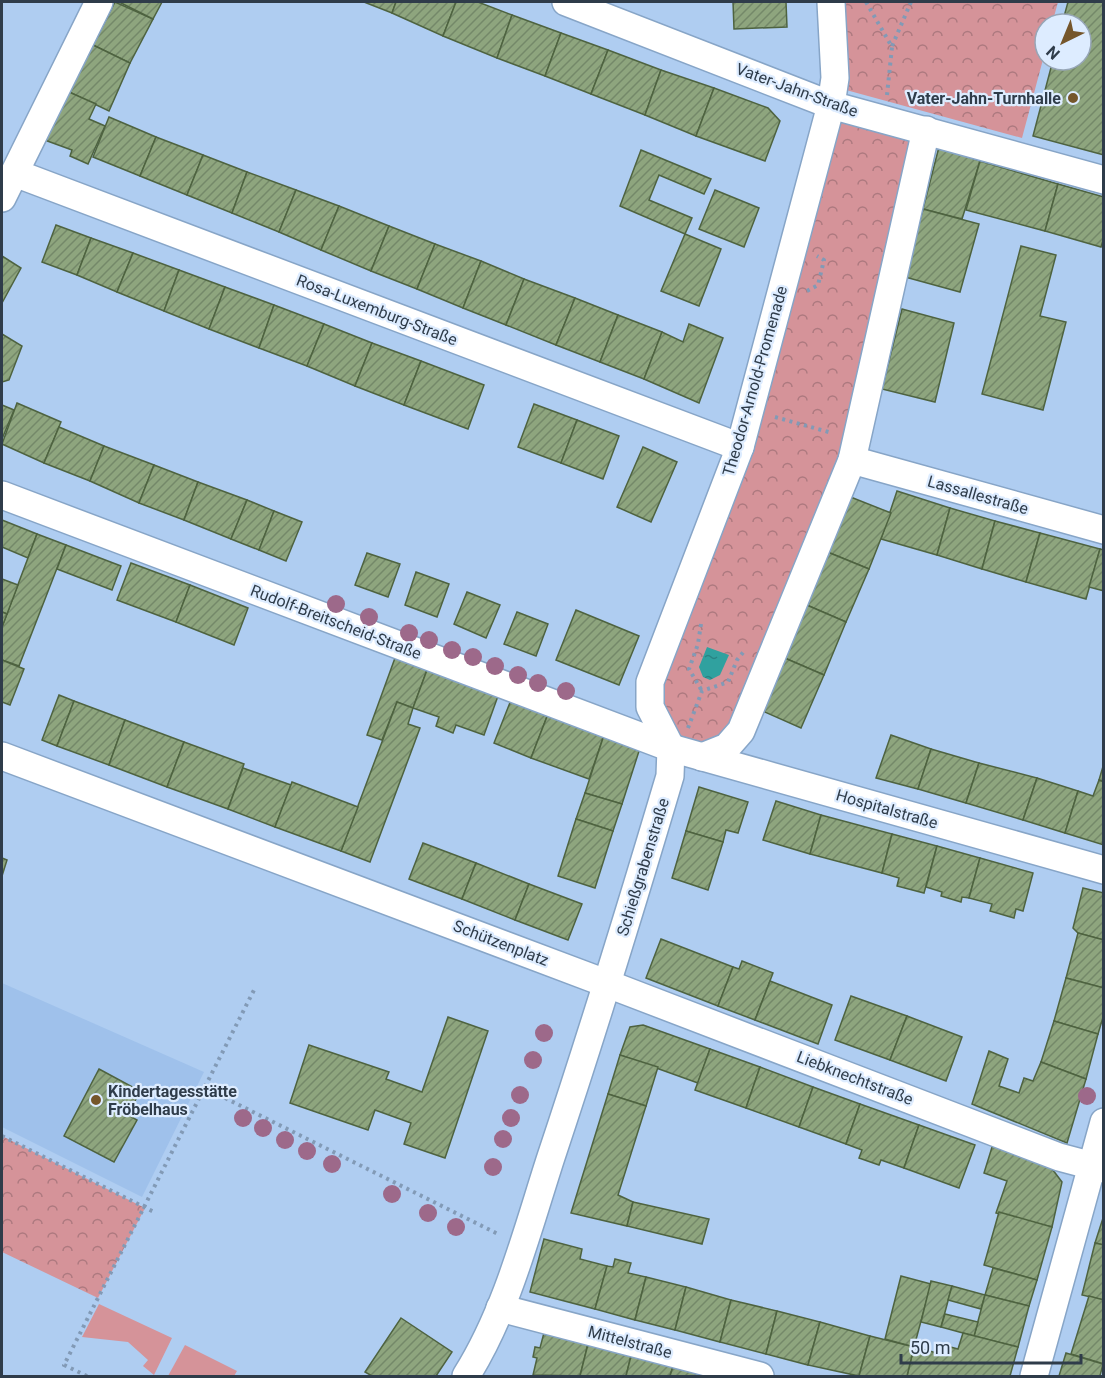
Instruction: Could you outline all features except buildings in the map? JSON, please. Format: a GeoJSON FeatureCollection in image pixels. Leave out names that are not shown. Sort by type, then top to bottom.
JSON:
{"type":"FeatureCollection","features":[{"type":"Feature","properties":{"kind":"street"},"geometry":{"type":"LineString","coordinates":[[2,198],[99,2]]}},
{"type":"Feature","properties":{"kind":"street","name":"Vater-Jahn-Straße"},"geometry":{"type":"LineString","coordinates":[[566,2],[831,105],[1104,180]]}},
{"type":"Feature","properties":{"kind":"street","name":"Theodor-Arnold-Promenade"},"geometry":{"type":"LineString","coordinates":[[671,748],[650,707],[650,682],[740,447],[831,105],[836,78],[831,2]]}},
{"type":"Feature","properties":{"kind":"street"},"geometry":{"type":"LineString","coordinates":[[702,757],[727,747],[741,731],[852,460],[926,130]]}},
{"type":"Feature","properties":{"kind":"street","name":"Rosa-Luxemburg-Straße"},"geometry":{"type":"LineString","coordinates":[[15,173],[740,447]]}},
{"type":"Feature","properties":{"kind":"street","name":"Lassallestraße"},"geometry":{"type":"LineString","coordinates":[[852,460],[1104,530]]}},
{"type":"Feature","properties":{"kind":"street","name":"Rudolf-Breitscheid-Straße"},"geometry":{"type":"LineString","coordinates":[[2,495],[671,748]]}},
{"type":"Feature","properties":{"kind":"street","name":"Hospitalstraße"},"geometry":{"type":"LineString","coordinates":[[671,748],[1104,870]]}},
{"type":"Feature","properties":{"kind":"street","name":"Schießgrabenstraße"},"geometry":{"type":"LineString","coordinates":[[608,984],[670,777],[671,748]]}},
{"type":"Feature","properties":{"kind":"street","name":"Schützenplatz"},"geometry":{"type":"LineString","coordinates":[[2,756],[608,984]]}},
{"type":"Feature","properties":{"kind":"street"},"geometry":{"type":"LineString","coordinates":[[466,1377],[500,1308],[608,984]]}},
{"type":"Feature","properties":{"kind":"street","name":"Liebknechtstraße"},"geometry":{"type":"LineString","coordinates":[[608,984],[1059,1156],[1098,1168]]}},
{"type":"Feature","properties":{"kind":"street"},"geometry":{"type":"LineString","coordinates":[[1034,1377],[1098,1168],[1104,1122]]}},
{"type":"Feature","properties":{"kind":"street","name":"Mittelstraße"},"geometry":{"type":"LineString","coordinates":[[500,1308],[760,1377]]}},
{"type":"Feature","properties":{"kind":"path"},"geometry":{"type":"LineString","coordinates":[[866,2],[892,47]]}},
{"type":"Feature","properties":{"kind":"path"},"geometry":{"type":"LineString","coordinates":[[885,119],[892,47],[911,2]]}},
{"type":"Feature","properties":{"kind":"path"},"geometry":{"type":"LineString","coordinates":[[771,426],[775,415],[838,435]]}},
{"type":"Feature","properties":{"kind":"path"},"geometry":{"type":"LineString","coordinates":[[702,692],[689,669],[699,644],[703,614]]}},
{"type":"Feature","properties":{"kind":"path"},"geometry":{"type":"LineString","coordinates":[[695,709],[702,692],[728,682],[737,660]]}},
{"type":"Feature","properties":{"kind":"path"},"geometry":{"type":"LineString","coordinates":[[87,1377],[64,1365],[254,990]]}},
{"type":"Feature","properties":{"kind":"path"},"geometry":{"type":"LineString","coordinates":[[205,1088],[522,1246]]}},
{"type":"Feature","properties":{"kind":"path"},"geometry":{"type":"LineString","coordinates":[[2,1136],[156,1213]]}},
{"type":"Feature","properties":{"kind":"shaded area","name":"Kindertagesstätte Fröbelhaus"},"geometry":{"type":"Polygon","coordinates":[[[2,983],[204,1072],[142,1197],[2,1127],[2,983]]]}},
{"type":"Feature","properties":{"kind":"green space"},"geometry":{"type":"Polygon","coordinates":[[[841,2],[1058,2],[1055,12],[1033,12],[1033,72],[1040,72],[1022,138],[846,90],[841,2]]]}},
{"type":"Feature","properties":{"kind":"green space"},"geometry":{"type":"Polygon","coordinates":[[[836,113],[919,134],[845,462],[723,742],[674,744],[656,683],[836,113]]]}},
{"type":"Feature","properties":{"kind":"green space"},"geometry":{"type":"Polygon","coordinates":[[[2,1136],[145,1208],[98,1298],[2,1252],[2,1136]]]}},
{"type":"Feature","properties":{"kind":"green space"},"geometry":{"type":"Polygon","coordinates":[[[99,1304],[172,1338],[154,1375],[143,1366],[148,1360],[128,1342],[82,1337],[99,1304]]]}},
{"type":"Feature","properties":{"kind":"green space"},"geometry":{"type":"Polygon","coordinates":[[[185,1345],[237,1371],[234,1376],[168,1376],[185,1345]]]}},
{"type":"Feature","properties":{"kind":"water"},"geometry":{"type":"Polygon","coordinates":[[[707,647],[729,655],[720,675],[710,680],[703,677],[699,667],[707,647]]]}},
{"type":"Feature","properties":{"kind":"place","name":"Vater-Jahn-Turnhalle"},"geometry":{"type":"Point","coordinates":[1073,98]}},
{"type":"Feature","properties":{"kind":"place","name":"Kindertagesstätte Fröbelhaus"},"geometry":{"type":"Point","coordinates":[96,1100]}}]}
